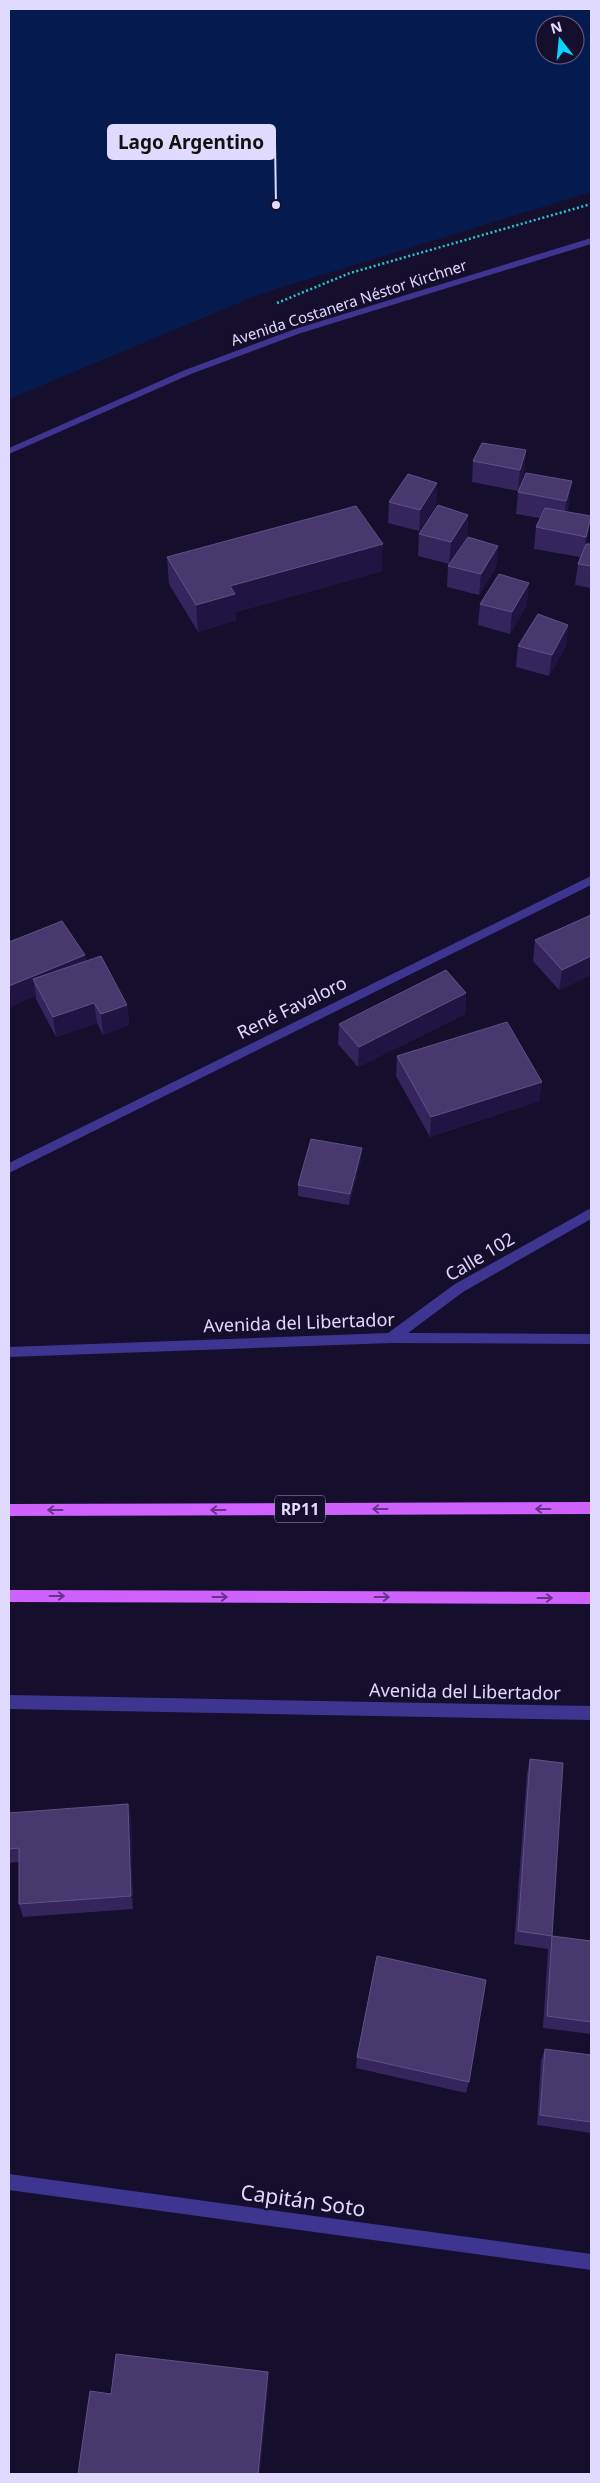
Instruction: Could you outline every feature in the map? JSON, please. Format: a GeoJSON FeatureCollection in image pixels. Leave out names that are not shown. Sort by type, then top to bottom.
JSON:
{"type":"FeatureCollection","features":[{"type":"Feature","properties":{"kind":"main road","name":"RP11"},"geometry":{"type":"LineString","coordinates":[[9,1510],[591,1508]]}},
{"type":"Feature","properties":{"kind":"main road"},"geometry":{"type":"LineString","coordinates":[[9,1596],[591,1598]]}},
{"type":"Feature","properties":{"kind":"street","name":"Avenida Costanera Néstor Kirchner"},"geometry":{"type":"LineString","coordinates":[[9,450],[188,372],[298,331],[591,241]]}},
{"type":"Feature","properties":{"kind":"street","name":"René Favaloro"},"geometry":{"type":"LineString","coordinates":[[9,1168],[591,880]]}},
{"type":"Feature","properties":{"kind":"street","name":"Calle 102"},"geometry":{"type":"LineString","coordinates":[[391,1338],[459,1288],[591,1213]]}},
{"type":"Feature","properties":{"kind":"street","name":"Avenida del Libertador"},"geometry":{"type":"LineString","coordinates":[[9,1352],[391,1338],[591,1339]]}},
{"type":"Feature","properties":{"kind":"street","name":"Avenida del Libertador"},"geometry":{"type":"LineString","coordinates":[[9,1702],[591,1713]]}},
{"type":"Feature","properties":{"kind":"street","name":"Capitán Soto"},"geometry":{"type":"LineString","coordinates":[[9,2182],[591,2262]]}},
{"type":"Feature","properties":{"kind":"water"},"geometry":{"type":"Polygon","coordinates":[[[9,9],[591,9],[591,192],[260,294],[9,399],[9,9]]]}},
{"type":"Feature","properties":{"kind":"building"},"geometry":{"type":"Polygon","coordinates":[[[482,443],[526,450],[520,470],[473,461],[482,443]]]}},
{"type":"Feature","properties":{"kind":"building"},"geometry":{"type":"Polygon","coordinates":[[[526,473],[572,481],[566,501],[518,492],[526,473]]]}},
{"type":"Feature","properties":{"kind":"building"},"geometry":{"type":"Polygon","coordinates":[[[408,474],[437,483],[420,510],[389,502],[408,474]]]}},
{"type":"Feature","properties":{"kind":"building"},"geometry":{"type":"Polygon","coordinates":[[[438,505],[468,515],[451,542],[419,534],[438,505]]]}},
{"type":"Feature","properties":{"kind":"building"},"geometry":{"type":"Polygon","coordinates":[[[356,506],[383,544],[230,586],[235,594],[196,605],[167,557],[356,506]]]}},
{"type":"Feature","properties":{"kind":"building"},"geometry":{"type":"Polygon","coordinates":[[[545,508],[591,516],[586,537],[536,527],[545,508]]]}},
{"type":"Feature","properties":{"kind":"building"},"geometry":{"type":"Polygon","coordinates":[[[468,537],[498,546],[481,574],[448,566],[468,537]]]}},
{"type":"Feature","properties":{"kind":"building"},"geometry":{"type":"Polygon","coordinates":[[[586,544],[591,544],[591,566],[578,564],[586,544]]]}},
{"type":"Feature","properties":{"kind":"building"},"geometry":{"type":"Polygon","coordinates":[[[499,574],[529,583],[512,612],[480,604],[499,574]]]}},
{"type":"Feature","properties":{"kind":"building"},"geometry":{"type":"Polygon","coordinates":[[[538,614],[568,625],[552,655],[518,646],[538,614]]]}},
{"type":"Feature","properties":{"kind":"building"},"geometry":{"type":"Polygon","coordinates":[[[591,915],[591,956],[562,970],[535,940],[591,915]]]}},
{"type":"Feature","properties":{"kind":"building"},"geometry":{"type":"Polygon","coordinates":[[[62,921],[85,955],[9,986],[9,942],[62,921]]]}},
{"type":"Feature","properties":{"kind":"building"},"geometry":{"type":"Polygon","coordinates":[[[101,956],[127,1005],[101,1014],[94,1003],[53,1017],[33,979],[101,956]]]}},
{"type":"Feature","properties":{"kind":"building"},"geometry":{"type":"Polygon","coordinates":[[[446,970],[466,993],[359,1047],[339,1024],[446,970]]]}},
{"type":"Feature","properties":{"kind":"building"},"geometry":{"type":"Polygon","coordinates":[[[507,1022],[542,1082],[431,1117],[397,1056],[507,1022]]]}},
{"type":"Feature","properties":{"kind":"building"},"geometry":{"type":"Polygon","coordinates":[[[311,1139],[362,1148],[350,1194],[298,1185],[311,1139]]]}},
{"type":"Feature","properties":{"kind":"building"},"geometry":{"type":"Polygon","coordinates":[[[530,1759],[563,1763],[552,1936],[518,1931],[530,1759]]]}},
{"type":"Feature","properties":{"kind":"building"},"geometry":{"type":"Polygon","coordinates":[[[128,1804],[131,1896],[19,1904],[19,1848],[9,1849],[9,1813],[128,1804]]]}},
{"type":"Feature","properties":{"kind":"building"},"geometry":{"type":"Polygon","coordinates":[[[552,1936],[591,1941],[591,2022],[547,2016],[552,1936]]]}},
{"type":"Feature","properties":{"kind":"building"},"geometry":{"type":"Polygon","coordinates":[[[377,1956],[486,1980],[469,2082],[357,2057],[377,1956]]]}},
{"type":"Feature","properties":{"kind":"building"},"geometry":{"type":"Polygon","coordinates":[[[545,2049],[591,2055],[591,2122],[540,2115],[545,2049]]]}},
{"type":"Feature","properties":{"kind":"building"},"geometry":{"type":"Polygon","coordinates":[[[116,2354],[268,2372],[258,2474],[78,2474],[90,2391],[111,2394],[116,2354]]]}},
{"type":"Feature","properties":{"kind":"place","name":"Lago Argentino"},"geometry":{"type":"Point","coordinates":[276,205]}}]}
